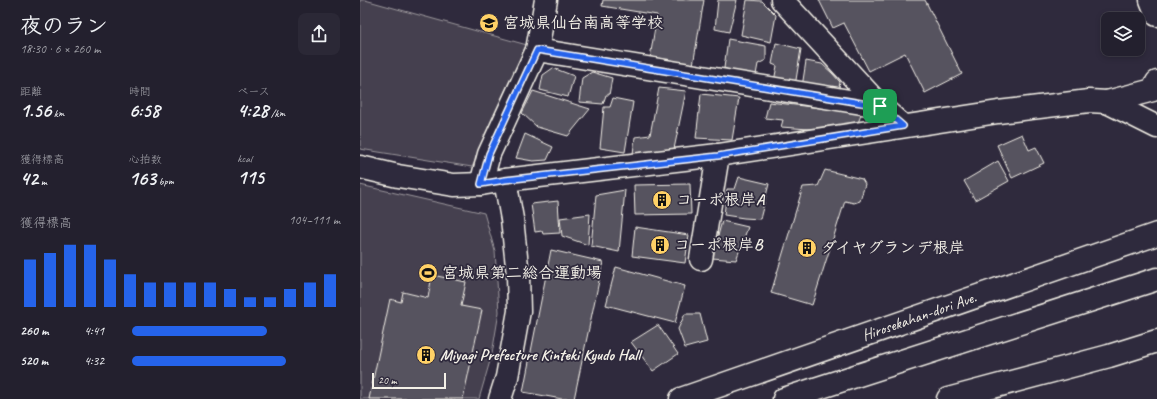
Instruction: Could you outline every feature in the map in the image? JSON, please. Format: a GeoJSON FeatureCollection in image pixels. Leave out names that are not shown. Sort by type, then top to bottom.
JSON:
{"type":"FeatureCollection","features":[{"type":"Feature","properties":{"kind":"main road"},"geometry":{"type":"LineString","coordinates":[[481,184],[489,154],[537,50],[546,0]]}},
{"type":"Feature","properties":{"kind":"main road"},"geometry":{"type":"LineString","coordinates":[[782,0],[880,106],[903,126]]}},
{"type":"Feature","properties":{"kind":"main road"},"geometry":{"type":"LineString","coordinates":[[1151,0],[1157,15]]}},
{"type":"Feature","properties":{"kind":"main road"},"geometry":{"type":"LineString","coordinates":[[537,50],[880,106]]}},
{"type":"Feature","properties":{"kind":"main road"},"geometry":{"type":"LineString","coordinates":[[360,167],[398,176],[454,185],[481,184],[718,156],[998,112],[1089,101],[1107,102],[1153,90],[1157,82]]}},
{"type":"Feature","properties":{"kind":"main road"},"geometry":{"type":"LineString","coordinates":[[1107,102],[1157,127]]}},
{"type":"Feature","properties":{"kind":"main road"},"geometry":{"type":"LineString","coordinates":[[701,259],[718,156]]}},
{"type":"Feature","properties":{"kind":"main road"},"geometry":{"type":"LineString","coordinates":[[500,399],[507,377],[519,311],[518,275],[512,220],[505,180]]}},
{"type":"Feature","properties":{"kind":"main road","name":"Hirosekahan-dori Ave."},"geometry":{"type":"LineString","coordinates":[[681,399],[1157,234]]}},
{"type":"Feature","properties":{"kind":"main road"},"geometry":{"type":"LineString","coordinates":[[784,399],[1157,279]]}},
{"type":"Feature","properties":{"kind":"main road"},"geometry":{"type":"LineString","coordinates":[[948,399],[1113,348],[1157,341]]}},
{"type":"Feature","properties":{"kind":"shaded area"},"geometry":{"type":"Polygon","coordinates":[[[360,0],[365,0],[527,45],[527,57],[472,167],[360,149],[360,0]]]}},
{"type":"Feature","properties":{"kind":"shaded area","name":"宮城県第二総合運動場"},"geometry":{"type":"Polygon","coordinates":[[[360,185],[484,213],[495,251],[499,312],[492,354],[479,399],[360,399],[360,185]]]}},
{"type":"Feature","properties":{"kind":"building"},"geometry":{"type":"Polygon","coordinates":[[[603,0],[704,0],[692,71],[649,64],[657,15],[602,6],[603,0]]]}},
{"type":"Feature","properties":{"kind":"building"},"geometry":{"type":"Polygon","coordinates":[[[718,0],[737,0],[729,32],[715,29],[718,0]]]}},
{"type":"Feature","properties":{"kind":"building"},"geometry":{"type":"Polygon","coordinates":[[[747,0],[762,1],[776,15],[771,42],[741,35],[747,0]]]}},
{"type":"Feature","properties":{"kind":"building"},"geometry":{"type":"Polygon","coordinates":[[[819,0],[925,0],[962,74],[925,93],[905,53],[869,71],[844,23],[833,28],[819,0]]]}},
{"type":"Feature","properties":{"kind":"building"},"geometry":{"type":"Polygon","coordinates":[[[728,39],[766,46],[766,60],[758,64],[755,80],[724,68],[728,39]]]}},
{"type":"Feature","properties":{"kind":"building"},"geometry":{"type":"Polygon","coordinates":[[[776,43],[801,49],[795,86],[774,81],[777,66],[772,64],[776,43]]]}},
{"type":"Feature","properties":{"kind":"building"},"geometry":{"type":"Polygon","coordinates":[[[806,61],[822,64],[832,73],[840,82],[838,93],[802,87],[806,61]]]}},
{"type":"Feature","properties":{"kind":"building"},"geometry":{"type":"Polygon","coordinates":[[[553,68],[574,76],[568,97],[540,90],[543,75],[553,68]]]}},
{"type":"Feature","properties":{"kind":"building"},"geometry":{"type":"Polygon","coordinates":[[[592,72],[612,78],[609,95],[606,95],[603,104],[579,102],[582,78],[592,72]]]}},
{"type":"Feature","properties":{"kind":"building"},"geometry":{"type":"Polygon","coordinates":[[[659,88],[686,91],[674,149],[633,154],[635,137],[650,135],[659,88]]]}},
{"type":"Feature","properties":{"kind":"building"},"geometry":{"type":"Polygon","coordinates":[[[533,91],[590,109],[568,136],[537,127],[522,113],[533,91]]]}},
{"type":"Feature","properties":{"kind":"building"},"geometry":{"type":"Polygon","coordinates":[[[701,94],[739,98],[732,140],[696,138],[701,94]]]}},
{"type":"Feature","properties":{"kind":"building"},"geometry":{"type":"Polygon","coordinates":[[[613,98],[633,102],[625,152],[600,148],[604,107],[610,107],[613,98]]]}},
{"type":"Feature","properties":{"kind":"building"},"geometry":{"type":"Polygon","coordinates":[[[769,102],[856,112],[861,115],[858,123],[822,130],[781,127],[783,120],[765,118],[769,102]]]}},
{"type":"Feature","properties":{"kind":"building"},"geometry":{"type":"Polygon","coordinates":[[[525,134],[553,147],[547,160],[533,161],[516,158],[525,134]]]}},
{"type":"Feature","properties":{"kind":"building"},"geometry":{"type":"Polygon","coordinates":[[[1022,134],[1029,150],[1036,147],[1044,163],[1012,178],[997,145],[1022,134]]]}},
{"type":"Feature","properties":{"kind":"building"},"geometry":{"type":"Polygon","coordinates":[[[998,161],[1009,181],[975,200],[964,181],[998,161]]]}},
{"type":"Feature","properties":{"kind":"building","name":"ダイヤグランデ根岸"},"geometry":{"type":"Polygon","coordinates":[[[825,170],[862,179],[865,184],[860,201],[854,203],[845,201],[812,305],[771,293],[803,187],[818,186],[825,170]]]}},
{"type":"Feature","properties":{"kind":"building"},"geometry":{"type":"Polygon","coordinates":[[[739,177],[769,184],[760,219],[724,215],[727,189],[735,189],[739,177]]]}},
{"type":"Feature","properties":{"kind":"building","name":"コーポ根岸A"},"geometry":{"type":"Polygon","coordinates":[[[690,184],[691,214],[635,215],[634,185],[690,184]]]}},
{"type":"Feature","properties":{"kind":"building"},"geometry":{"type":"Polygon","coordinates":[[[625,190],[619,252],[591,246],[596,195],[625,190]]]}},
{"type":"Feature","properties":{"kind":"building"},"geometry":{"type":"Polygon","coordinates":[[[558,201],[560,233],[543,234],[542,231],[535,232],[531,204],[558,201]]]}},
{"type":"Feature","properties":{"kind":"building"},"geometry":{"type":"Polygon","coordinates":[[[590,214],[588,245],[562,236],[560,218],[590,214]]]}},
{"type":"Feature","properties":{"kind":"building"},"geometry":{"type":"Polygon","coordinates":[[[722,221],[748,227],[736,260],[712,258],[722,221]]]}},
{"type":"Feature","properties":{"kind":"building","name":"コーポ根岸B"},"geometry":{"type":"Polygon","coordinates":[[[635,227],[689,235],[685,263],[632,256],[635,227]]]}},
{"type":"Feature","properties":{"kind":"building"},"geometry":{"type":"Polygon","coordinates":[[[551,250],[603,262],[574,399],[562,399],[523,392],[551,250]]]}},
{"type":"Feature","properties":{"kind":"building"},"geometry":{"type":"Polygon","coordinates":[[[616,267],[685,286],[675,323],[606,305],[616,267]]]}},
{"type":"Feature","properties":{"kind":"building","name":"Miyagi Prefecture Kinteki Kyudo Hall"},"geometry":{"type":"Polygon","coordinates":[[[432,275],[466,282],[461,306],[482,310],[463,399],[369,399],[390,299],[401,302],[403,292],[428,298],[432,275]]]}},
{"type":"Feature","properties":{"kind":"building"},"geometry":{"type":"Polygon","coordinates":[[[685,314],[700,314],[707,342],[685,348],[678,329],[685,314]]]}},
{"type":"Feature","properties":{"kind":"building"},"geometry":{"type":"Polygon","coordinates":[[[658,325],[678,354],[653,371],[631,342],[658,325]]]}},
{"type":"Feature","properties":{"kind":"place","name":"宮城県仙台南高等学校"},"geometry":{"type":"Point","coordinates":[489,23]}},
{"type":"Feature","properties":{"kind":"place","name":"コーポ根岸A"},"geometry":{"type":"Point","coordinates":[662,200]}},
{"type":"Feature","properties":{"kind":"place","name":"コーポ根岸B"},"geometry":{"type":"Point","coordinates":[660,245]}},
{"type":"Feature","properties":{"kind":"place","name":"ダイヤグランデ根岸"},"geometry":{"type":"Point","coordinates":[807,248]}},
{"type":"Feature","properties":{"kind":"place","name":"宮城県第二総合運動場"},"geometry":{"type":"Point","coordinates":[428,273]}},
{"type":"Feature","properties":{"kind":"place","name":"Miyagi Prefecture Kinteki Kyudo Hall"},"geometry":{"type":"Point","coordinates":[426,355]}},
{"type":"Feature","properties":{"kind":"route"},"geometry":{"type":"LineString","coordinates":[[537,50],[880,106],[903,126],[718,156],[481,184],[489,154],[537,50]]}}]}
